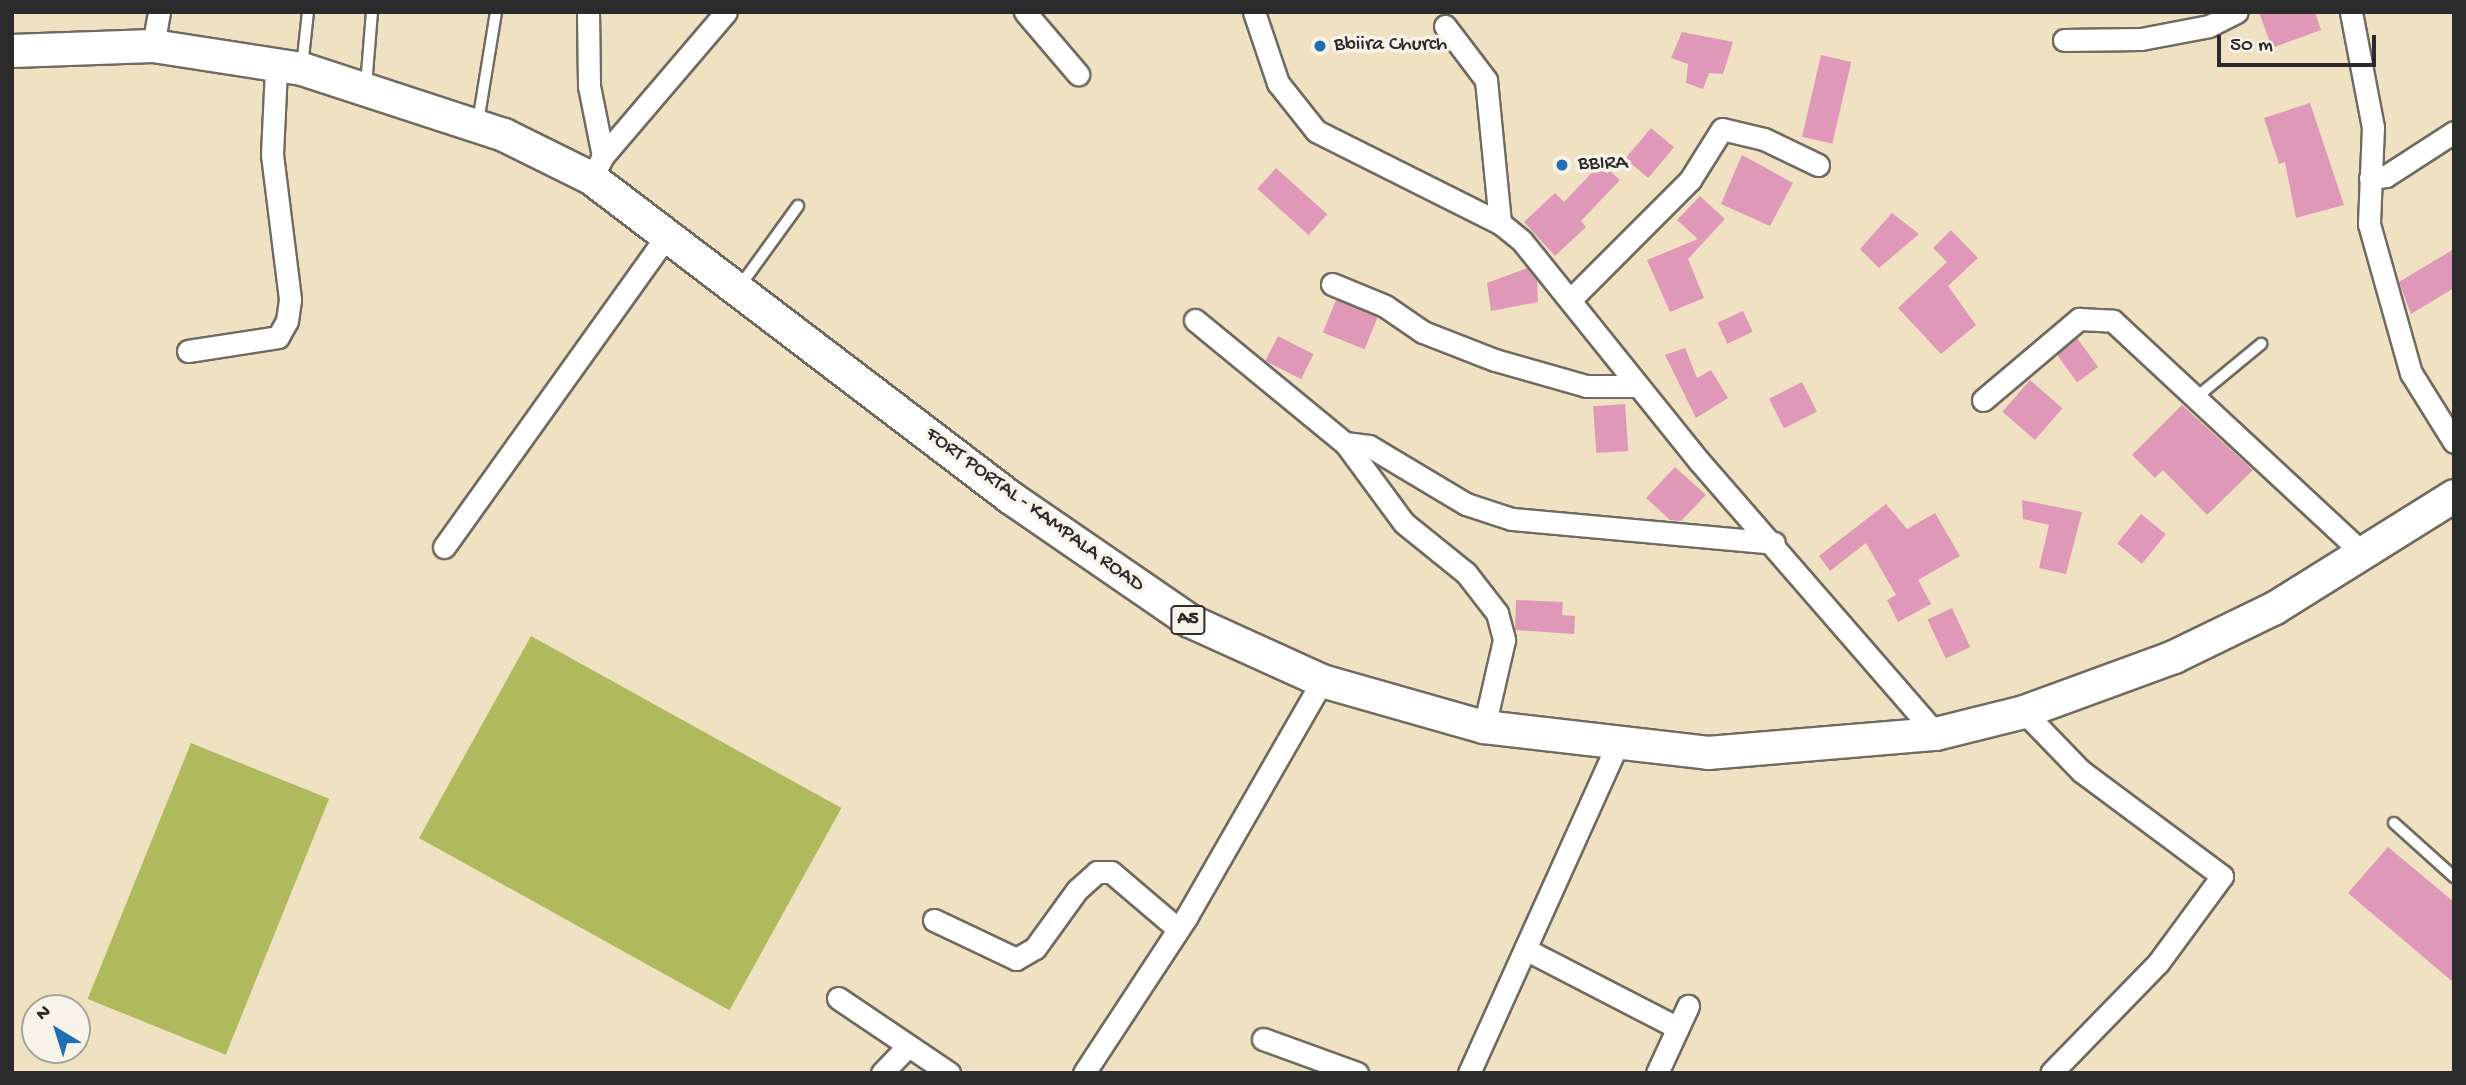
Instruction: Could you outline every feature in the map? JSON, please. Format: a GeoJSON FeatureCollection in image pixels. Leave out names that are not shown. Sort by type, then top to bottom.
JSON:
{"type":"FeatureCollection","features":[{"type":"Feature","properties":{"kind":"main road","name":"FORT PORTAL - KAMPALA ROAD"},"geometry":{"type":"LineString","coordinates":[[12,51],[153,47],[289,69],[366,88],[597,167],[667,235],[1105,566],[1190,621],[1322,681],[1484,727],[1617,746],[1784,750],[1936,734],[2024,712],[2174,657],[2364,554],[2452,500]]}},
{"type":"Feature","properties":{"kind":"street"},"geometry":{"type":"LineString","coordinates":[[153,47],[159,12]]}},
{"type":"Feature","properties":{"kind":"street"},"geometry":{"type":"LineString","coordinates":[[588,12],[589,86],[597,167]]}},
{"type":"Feature","properties":{"kind":"street"},"geometry":{"type":"LineString","coordinates":[[597,167],[726,12]]}},
{"type":"Feature","properties":{"kind":"street"},"geometry":{"type":"LineString","coordinates":[[1024,12],[1079,74]]}},
{"type":"Feature","properties":{"kind":"street"},"geometry":{"type":"LineString","coordinates":[[1254,12],[1279,83],[1316,131],[1500,223],[1572,298],[1638,386],[1936,734]]}},
{"type":"Feature","properties":{"kind":"street"},"geometry":{"type":"LineString","coordinates":[[2064,40],[2141,39],[2209,26],[2237,12]]}},
{"type":"Feature","properties":{"kind":"street"},"geometry":{"type":"LineString","coordinates":[[2351,12],[2373,127],[2370,224],[2411,373],[2454,442]]}},
{"type":"Feature","properties":{"kind":"street"},"geometry":{"type":"LineString","coordinates":[[1445,26],[1486,80],[1500,223]]}},
{"type":"Feature","properties":{"kind":"street"},"geometry":{"type":"LineString","coordinates":[[188,351],[278,337],[287,321],[290,299],[272,154],[289,69]]}},
{"type":"Feature","properties":{"kind":"street"},"geometry":{"type":"LineString","coordinates":[[1572,298],[1690,180],[1722,129],[1764,139],[1818,164]]}},
{"type":"Feature","properties":{"kind":"street"},"geometry":{"type":"LineString","coordinates":[[2371,178],[2386,176],[2454,132]]}},
{"type":"Feature","properties":{"kind":"street"},"geometry":{"type":"LineString","coordinates":[[444,547],[667,235]]}},
{"type":"Feature","properties":{"kind":"street"},"geometry":{"type":"LineString","coordinates":[[1332,284],[1385,306],[1423,332],[1495,360],[1586,386],[1638,386]]}},
{"type":"Feature","properties":{"kind":"street"},"geometry":{"type":"LineString","coordinates":[[1983,400],[2067,327],[2093,316],[2113,321],[2197,396],[2364,554]]}},
{"type":"Feature","properties":{"kind":"street"},"geometry":{"type":"LineString","coordinates":[[1195,320],[1345,443],[1404,523],[1466,573],[1497,613],[1504,640],[1484,727]]}},
{"type":"Feature","properties":{"kind":"street"},"geometry":{"type":"LineString","coordinates":[[1345,443],[1368,446],[1466,504],[1512,519],[1774,543]]}},
{"type":"Feature","properties":{"kind":"street"},"geometry":{"type":"LineString","coordinates":[[1084,1073],[1178,929],[1322,681]]}},
{"type":"Feature","properties":{"kind":"street"},"geometry":{"type":"LineString","coordinates":[[2024,712],[2081,771],[2222,876],[2158,963],[2051,1073]]}},
{"type":"Feature","properties":{"kind":"street"},"geometry":{"type":"LineString","coordinates":[[1469,1073],[1617,746]]}},
{"type":"Feature","properties":{"kind":"street"},"geometry":{"type":"LineString","coordinates":[[934,920],[1016,959],[1035,948],[1077,890],[1097,872],[1111,872],[1178,929]]}},
{"type":"Feature","properties":{"kind":"street"},"geometry":{"type":"LineString","coordinates":[[1525,949],[1678,1028]]}},
{"type":"Feature","properties":{"kind":"street"},"geometry":{"type":"LineString","coordinates":[[838,998],[906,1048],[949,1073]]}},
{"type":"Feature","properties":{"kind":"street"},"geometry":{"type":"LineString","coordinates":[[1657,1073],[1688,1006]]}},
{"type":"Feature","properties":{"kind":"street"},"geometry":{"type":"LineString","coordinates":[[1263,1039],[1357,1073]]}},
{"type":"Feature","properties":{"kind":"street"},"geometry":{"type":"LineString","coordinates":[[882,1073],[906,1048]]}},
{"type":"Feature","properties":{"kind":"lane"},"geometry":{"type":"LineString","coordinates":[[289,69],[308,12]]}},
{"type":"Feature","properties":{"kind":"lane"},"geometry":{"type":"LineString","coordinates":[[366,88],[372,12]]}},
{"type":"Feature","properties":{"kind":"lane"},"geometry":{"type":"LineString","coordinates":[[478,125],[496,12]]}},
{"type":"Feature","properties":{"kind":"lane"},"geometry":{"type":"LineString","coordinates":[[738,288],[798,206]]}},
{"type":"Feature","properties":{"kind":"lane"},"geometry":{"type":"LineString","coordinates":[[2197,396],[2261,344]]}},
{"type":"Feature","properties":{"kind":"lane"},"geometry":{"type":"LineString","coordinates":[[2394,823],[2454,877]]}},
{"type":"Feature","properties":{"kind":"green space"},"geometry":{"type":"Polygon","coordinates":[[[531,636],[841,808],[729,1010],[419,838],[531,636]]]}},
{"type":"Feature","properties":{"kind":"green space"},"geometry":{"type":"Polygon","coordinates":[[[191,743],[329,799],[226,1055],[91,1000],[90,994],[191,743]]]}},
{"type":"Feature","properties":{"kind":"building"},"geometry":{"type":"Polygon","coordinates":[[[2259,12],[2315,12],[2321,30],[2272,48],[2259,12]]]}},
{"type":"Feature","properties":{"kind":"building"},"geometry":{"type":"Polygon","coordinates":[[[1682,32],[1733,42],[1723,74],[1709,73],[1703,89],[1686,83],[1688,64],[1671,58],[1682,32]]]}},
{"type":"Feature","properties":{"kind":"building"},"geometry":{"type":"Polygon","coordinates":[[[1821,55],[1851,62],[1832,144],[1802,137],[1821,55]]]}},
{"type":"Feature","properties":{"kind":"building"},"geometry":{"type":"Polygon","coordinates":[[[2310,103],[2344,205],[2296,218],[2285,162],[2279,164],[2264,118],[2310,103]]]}},
{"type":"Feature","properties":{"kind":"building"},"geometry":{"type":"Polygon","coordinates":[[[1651,128],[1674,147],[1648,178],[1625,159],[1651,128]]]}},
{"type":"Feature","properties":{"kind":"building"},"geometry":{"type":"Polygon","coordinates":[[[1742,155],[1793,183],[1770,226],[1721,204],[1742,155]]]}},
{"type":"Feature","properties":{"kind":"building"},"geometry":{"type":"Polygon","coordinates":[[[1601,163],[1620,180],[1581,221],[1586,227],[1555,256],[1524,222],[1555,193],[1564,202],[1601,163]]]}},
{"type":"Feature","properties":{"kind":"building"},"geometry":{"type":"Polygon","coordinates":[[[1276,168],[1327,214],[1309,235],[1257,189],[1276,168]]]}},
{"type":"Feature","properties":{"kind":"building"},"geometry":{"type":"Polygon","coordinates":[[[1700,196],[1725,219],[1688,259],[1704,298],[1670,312],[1647,260],[1698,239],[1677,220],[1700,196]]]}},
{"type":"Feature","properties":{"kind":"building"},"geometry":{"type":"Polygon","coordinates":[[[1892,213],[1919,234],[1879,268],[1860,249],[1892,213]]]}},
{"type":"Feature","properties":{"kind":"building"},"geometry":{"type":"Polygon","coordinates":[[[1951,230],[1978,258],[1948,286],[1976,325],[1941,354],[1898,308],[1947,262],[1933,248],[1951,230]]]}},
{"type":"Feature","properties":{"kind":"building"},"geometry":{"type":"Polygon","coordinates":[[[2454,249],[2454,288],[2411,314],[2399,282],[2454,249]]]}},
{"type":"Feature","properties":{"kind":"building"},"geometry":{"type":"Polygon","coordinates":[[[1527,268],[1537,281],[1538,302],[1491,311],[1487,283],[1527,268]]]}},
{"type":"Feature","properties":{"kind":"building"},"geometry":{"type":"Polygon","coordinates":[[[1336,300],[1378,317],[1365,349],[1323,332],[1336,300]]]}},
{"type":"Feature","properties":{"kind":"building"},"geometry":{"type":"Polygon","coordinates":[[[1743,311],[1753,332],[1727,344],[1718,323],[1743,311]]]}},
{"type":"Feature","properties":{"kind":"building"},"geometry":{"type":"Polygon","coordinates":[[[1278,336],[1314,354],[1301,379],[1265,361],[1278,336]]]}},
{"type":"Feature","properties":{"kind":"building"},"geometry":{"type":"Polygon","coordinates":[[[2077,338],[2098,367],[2077,382],[2056,353],[2077,338]]]}},
{"type":"Feature","properties":{"kind":"building"},"geometry":{"type":"Polygon","coordinates":[[[1685,348],[1697,378],[1711,370],[1728,398],[1696,418],[1665,355],[1685,348]]]}},
{"type":"Feature","properties":{"kind":"building"},"geometry":{"type":"Polygon","coordinates":[[[2030,380],[2062,408],[2035,440],[2002,412],[2030,380]]]}},
{"type":"Feature","properties":{"kind":"building"},"geometry":{"type":"Polygon","coordinates":[[[1802,382],[1817,411],[1784,428],[1769,399],[1802,382]]]}},
{"type":"Feature","properties":{"kind":"building"},"geometry":{"type":"Polygon","coordinates":[[[1625,404],[1628,451],[1596,453],[1593,406],[1625,404]]]}},
{"type":"Feature","properties":{"kind":"building"},"geometry":{"type":"Polygon","coordinates":[[[2182,405],[2253,470],[2207,515],[2163,470],[2155,478],[2132,455],[2182,405]]]}},
{"type":"Feature","properties":{"kind":"building"},"geometry":{"type":"Polygon","coordinates":[[[1675,467],[1706,495],[1681,521],[1670,520],[1646,498],[1675,467]]]}},
{"type":"Feature","properties":{"kind":"building"},"geometry":{"type":"Polygon","coordinates":[[[2022,500],[2082,512],[2066,574],[2039,568],[2049,525],[2023,519],[2022,500]]]}},
{"type":"Feature","properties":{"kind":"building"},"geometry":{"type":"Polygon","coordinates":[[[1886,504],[1907,529],[1935,513],[1960,556],[1918,580],[1931,604],[1898,622],[1887,600],[1896,595],[1866,543],[1830,571],[1819,556],[1886,504]]]}},
{"type":"Feature","properties":{"kind":"building"},"geometry":{"type":"Polygon","coordinates":[[[2141,514],[2166,534],[2142,564],[2117,544],[2141,514]]]}},
{"type":"Feature","properties":{"kind":"building"},"geometry":{"type":"Polygon","coordinates":[[[1516,600],[1563,602],[1562,615],[1575,616],[1574,634],[1515,630],[1516,600]]]}},
{"type":"Feature","properties":{"kind":"building"},"geometry":{"type":"Polygon","coordinates":[[[1952,608],[1970,647],[1946,658],[1928,619],[1952,608]]]}},
{"type":"Feature","properties":{"kind":"building"},"geometry":{"type":"Polygon","coordinates":[[[2388,847],[2454,902],[2454,983],[2348,893],[2388,847]]]}},
{"type":"Feature","properties":{"kind":"place","name":"Bbiira Church"},"geometry":{"type":"Point","coordinates":[1320,46]}},
{"type":"Feature","properties":{"kind":"place","name":"BBIRA"},"geometry":{"type":"Point","coordinates":[1562,165]}}]}
